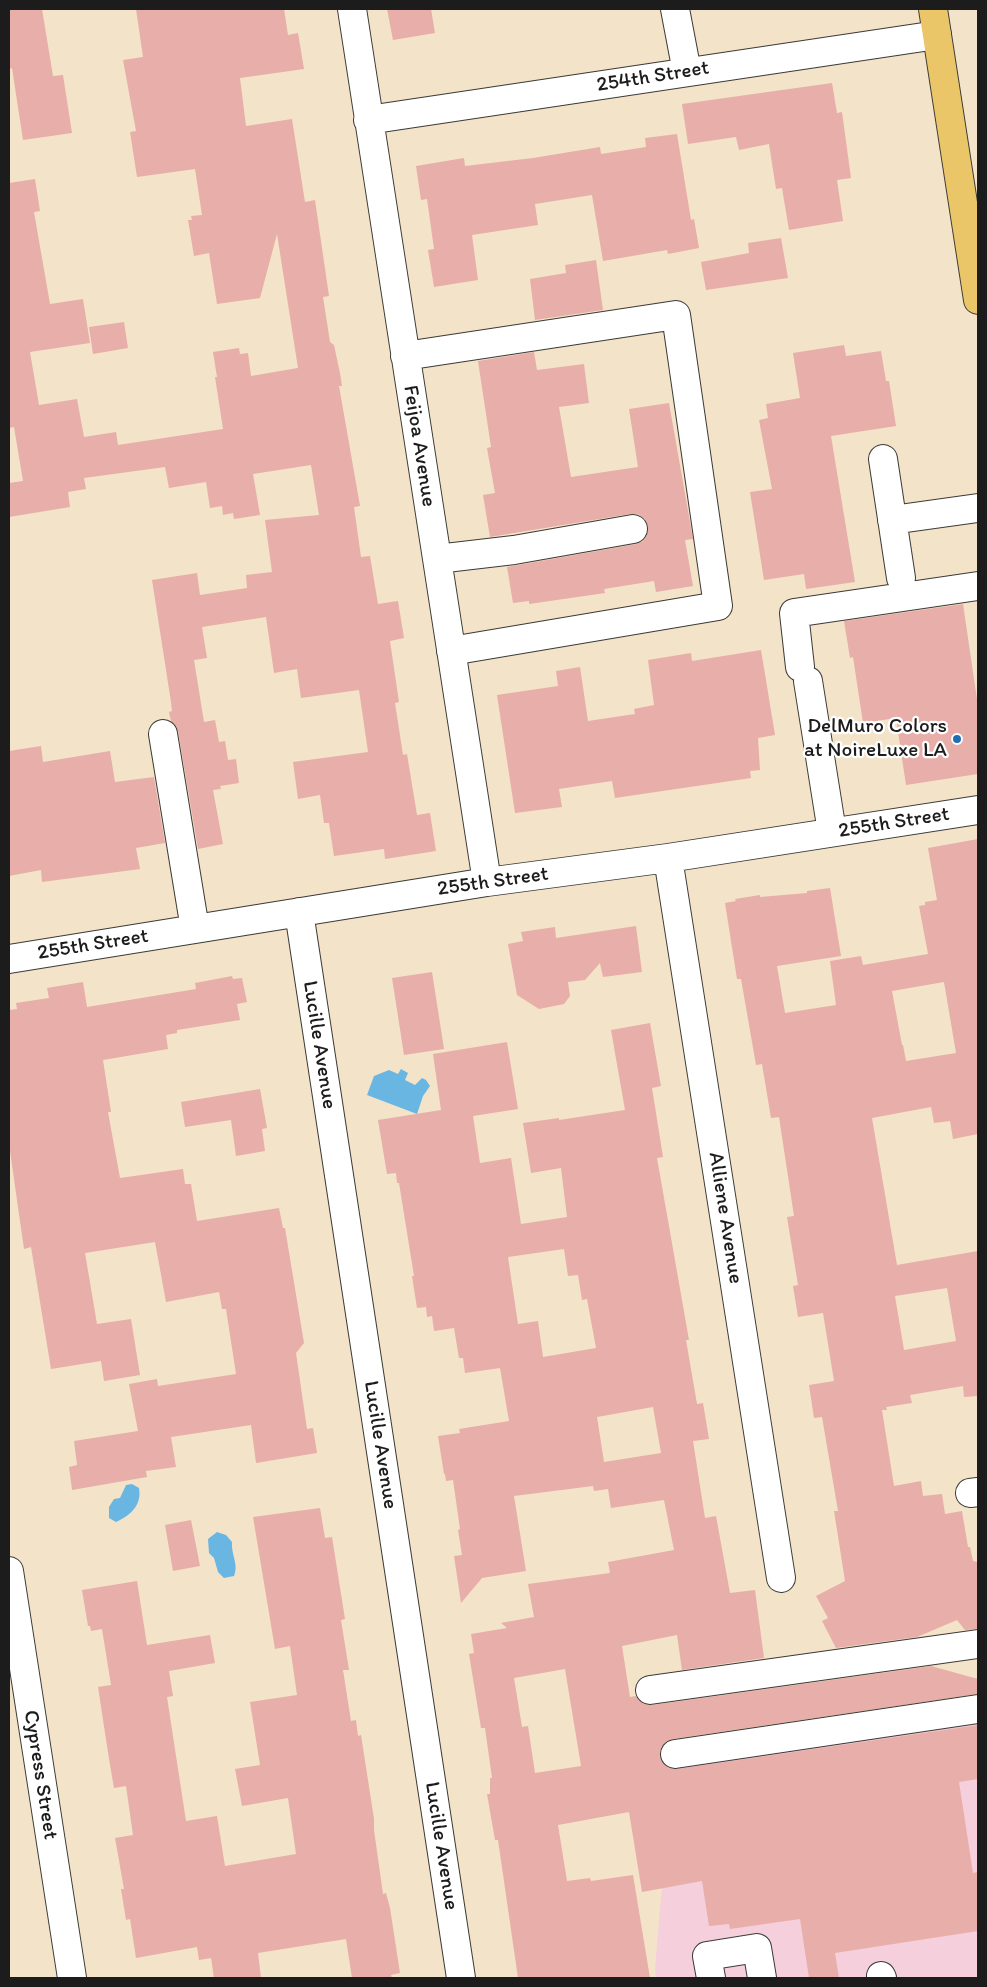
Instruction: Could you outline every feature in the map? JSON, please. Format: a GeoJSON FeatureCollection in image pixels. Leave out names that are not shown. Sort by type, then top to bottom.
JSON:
{"type":"FeatureCollection","features":[{"type":"Feature","properties":{"kind":"main road"},"geometry":{"type":"LineString","coordinates":[[935,22],[978,300]]}},
{"type":"Feature","properties":{"kind":"street","name":"Feijoa Avenue"},"geometry":{"type":"LineString","coordinates":[[352,9],[487,882]]}},
{"type":"Feature","properties":{"kind":"street"},"geometry":{"type":"LineString","coordinates":[[675,9],[687,72]]}},
{"type":"Feature","properties":{"kind":"street","name":"254th Street"},"geometry":{"type":"LineString","coordinates":[[368,120],[687,72],[935,22]]}},
{"type":"Feature","properties":{"kind":"street"},"geometry":{"type":"LineString","coordinates":[[405,356],[676,315],[718,606],[451,651]]}},
{"type":"Feature","properties":{"kind":"street"},"geometry":{"type":"LineString","coordinates":[[883,459],[901,578]]}},
{"type":"Feature","properties":{"kind":"street"},"geometry":{"type":"LineString","coordinates":[[892,520],[978,508]]}},
{"type":"Feature","properties":{"kind":"street"},"geometry":{"type":"LineString","coordinates":[[437,559],[514,550],[633,529]]}},
{"type":"Feature","properties":{"kind":"street"},"geometry":{"type":"LineString","coordinates":[[832,832],[794,613],[978,586]]}},
{"type":"Feature","properties":{"kind":"street"},"geometry":{"type":"LineString","coordinates":[[163,734],[195,929]]}},
{"type":"Feature","properties":{"kind":"street","name":"255th Street"},"geometry":{"type":"LineString","coordinates":[[9,958],[487,882],[668,858],[978,810]]}},
{"type":"Feature","properties":{"kind":"street","name":"Alliene Avenue"},"geometry":{"type":"LineString","coordinates":[[668,858],[781,1578]]}},
{"type":"Feature","properties":{"kind":"street","name":"Lucille Avenue"},"geometry":{"type":"LineString","coordinates":[[299,912],[461,1978]]}},
{"type":"Feature","properties":{"kind":"street","name":"Cypress Street"},"geometry":{"type":"LineString","coordinates":[[9,1571],[19,1699],[68,1978]]}},
{"type":"Feature","properties":{"kind":"street"},"geometry":{"type":"LineString","coordinates":[[650,1690],[978,1644]]}},
{"type":"Feature","properties":{"kind":"street"},"geometry":{"type":"LineString","coordinates":[[675,1754],[978,1709]]}},
{"type":"Feature","properties":{"kind":"street"},"geometry":{"type":"LineString","coordinates":[[711,1978],[707,1956],[757,1948],[762,1978]]}},
{"type":"Feature","properties":{"kind":"shaded area"},"geometry":{"type":"Polygon","coordinates":[[[978,1722],[978,1978],[656,1978],[655,1969],[672,1769],[978,1722]]]}},
{"type":"Feature","properties":{"kind":"water"},"geometry":{"type":"Polygon","coordinates":[[[401,1069],[408,1073],[405,1080],[415,1085],[422,1078],[430,1086],[423,1096],[417,1114],[367,1095],[374,1076],[389,1070],[398,1074],[401,1069]]]}},
{"type":"Feature","properties":{"kind":"water"},"geometry":{"type":"Polygon","coordinates":[[[132,1484],[139,1488],[139,1500],[131,1513],[116,1522],[109,1518],[109,1507],[114,1499],[120,1498],[126,1485],[132,1484]]]}},
{"type":"Feature","properties":{"kind":"water"},"geometry":{"type":"Polygon","coordinates":[[[217,1532],[226,1535],[232,1542],[236,1567],[234,1576],[224,1578],[218,1572],[214,1558],[209,1553],[208,1539],[217,1532]]]}},
{"type":"Feature","properties":{"kind":"building"},"geometry":{"type":"Polygon","coordinates":[[[9,9],[42,9],[53,76],[63,75],[72,133],[23,140],[12,68],[9,69],[9,9]]]}},
{"type":"Feature","properties":{"kind":"building"},"geometry":{"type":"Polygon","coordinates":[[[136,9],[284,9],[288,35],[298,33],[304,69],[240,78],[246,126],[292,119],[305,202],[315,200],[329,296],[323,297],[330,342],[334,345],[340,373],[342,386],[339,386],[360,506],[354,507],[361,557],[370,556],[378,604],[398,601],[404,638],[390,641],[399,702],[395,703],[403,755],[407,754],[417,815],[430,813],[436,851],[385,859],[384,849],[334,856],[329,823],[324,823],[320,795],[298,799],[293,762],[368,752],[359,690],[301,698],[297,669],[274,673],[266,617],[202,627],[207,658],[194,660],[204,722],[215,720],[219,742],[225,741],[228,760],[236,759],[239,783],[220,786],[221,789],[213,790],[223,844],[198,849],[178,731],[171,721],[169,712],[172,711],[171,702],[152,580],[197,573],[200,595],[247,588],[246,575],[272,572],[265,520],[319,515],[311,465],[253,474],[260,515],[234,519],[233,513],[223,515],[222,506],[210,508],[206,482],[169,488],[165,467],[84,478],[86,489],[68,492],[70,507],[9,517],[9,483],[23,481],[14,427],[9,428],[9,183],[35,179],[40,211],[34,212],[50,304],[83,299],[90,343],[30,352],[39,405],[77,399],[84,437],[116,432],[118,445],[223,429],[213,352],[239,348],[240,354],[248,353],[251,376],[298,368],[277,234],[260,298],[217,304],[209,253],[194,256],[188,220],[192,220],[191,216],[202,215],[195,169],[137,177],[130,132],[136,131],[123,60],[143,57],[136,9]]]}},
{"type":"Feature","properties":{"kind":"building"},"geometry":{"type":"Polygon","coordinates":[[[387,9],[431,9],[435,33],[393,40],[387,9]]]}},
{"type":"Feature","properties":{"kind":"building"},"geometry":{"type":"Polygon","coordinates":[[[832,83],[837,113],[842,112],[851,178],[837,180],[843,221],[789,230],[782,188],[776,189],[769,144],[739,150],[736,137],[688,144],[682,104],[832,83]]]}},
{"type":"Feature","properties":{"kind":"building"},"geometry":{"type":"Polygon","coordinates":[[[677,134],[691,220],[694,219],[699,248],[668,254],[667,250],[603,261],[592,195],[535,204],[538,225],[472,235],[478,280],[434,287],[428,250],[434,249],[427,199],[421,200],[416,166],[464,158],[465,166],[533,158],[600,147],[601,154],[646,147],[645,138],[677,134]]]}},
{"type":"Feature","properties":{"kind":"building"},"geometry":{"type":"Polygon","coordinates":[[[781,238],[788,278],[706,290],[701,262],[749,253],[748,243],[781,238]]]}},
{"type":"Feature","properties":{"kind":"building"},"geometry":{"type":"Polygon","coordinates":[[[596,260],[603,310],[535,320],[530,279],[566,273],[565,265],[596,260]]]}},
{"type":"Feature","properties":{"kind":"building"},"geometry":{"type":"Polygon","coordinates":[[[124,322],[128,348],[93,354],[89,327],[124,322]]]}},
{"type":"Feature","properties":{"kind":"building"},"geometry":{"type":"Polygon","coordinates":[[[844,345],[846,356],[881,351],[886,381],[889,381],[896,426],[831,436],[855,582],[806,589],[804,574],[764,580],[750,492],[772,489],[759,420],[768,418],[766,404],[800,398],[793,353],[844,345]]]}},
{"type":"Feature","properties":{"kind":"building"},"geometry":{"type":"Polygon","coordinates":[[[534,352],[537,370],[584,364],[589,403],[559,407],[571,477],[638,467],[629,409],[669,403],[693,539],[685,540],[693,586],[656,592],[654,581],[604,589],[605,593],[529,604],[529,601],[513,603],[507,567],[636,544],[643,541],[647,535],[648,527],[645,519],[638,514],[630,514],[490,537],[483,495],[495,493],[487,448],[491,447],[478,361],[534,352]]]}},
{"type":"Feature","properties":{"kind":"building"},"geometry":{"type":"Polygon","coordinates":[[[963,604],[978,706],[978,774],[906,785],[896,718],[863,723],[853,657],[850,658],[844,621],[963,604]]]}},
{"type":"Feature","properties":{"kind":"building"},"geometry":{"type":"Polygon","coordinates":[[[761,650],[775,735],[758,738],[760,770],[750,771],[751,778],[615,798],[612,781],[559,789],[562,807],[515,813],[497,695],[558,686],[556,671],[580,667],[588,721],[635,714],[634,709],[654,705],[648,660],[691,653],[692,661],[761,650]]]}},
{"type":"Feature","properties":{"kind":"building"},"geometry":{"type":"Polygon","coordinates":[[[41,746],[43,762],[110,751],[115,782],[154,777],[165,843],[136,848],[140,869],[42,882],[41,870],[9,876],[9,751],[41,746]]]}},
{"type":"Feature","properties":{"kind":"building"},"geometry":{"type":"Polygon","coordinates":[[[978,839],[978,1134],[953,1139],[950,1121],[934,1123],[931,1107],[872,1118],[897,1265],[978,1251],[978,1396],[964,1397],[963,1386],[910,1395],[912,1403],[886,1407],[887,1410],[882,1410],[894,1486],[921,1481],[923,1496],[942,1494],[945,1514],[962,1511],[968,1547],[970,1547],[973,1561],[978,1562],[978,1629],[965,1630],[957,1620],[917,1637],[836,1648],[822,1621],[828,1618],[816,1596],[845,1581],[834,1511],[838,1511],[822,1417],[814,1418],[809,1385],[834,1381],[823,1313],[798,1317],[793,1286],[798,1285],[787,1217],[794,1216],[779,1117],[771,1118],[762,1064],[756,1065],[741,979],[737,979],[725,903],[736,901],[735,899],[760,895],[760,897],[807,893],[807,891],[830,888],[841,956],[777,966],[785,1013],[836,1005],[830,961],[861,956],[863,965],[928,954],[919,906],[925,905],[925,902],[937,900],[928,848],[978,839]],[[944,982],[892,991],[906,1061],[956,1053],[944,982]],[[947,1288],[895,1296],[904,1350],[956,1341],[947,1288]]]}},
{"type":"Feature","properties":{"kind":"building"},"geometry":{"type":"Polygon","coordinates":[[[636,926],[642,972],[603,977],[600,963],[585,980],[568,982],[570,996],[564,1004],[539,1009],[517,995],[508,944],[523,941],[521,932],[555,927],[556,938],[636,926]]]}},
{"type":"Feature","properties":{"kind":"building"},"geometry":{"type":"Polygon","coordinates":[[[432,972],[444,1049],[404,1055],[392,978],[432,972]]]}},
{"type":"Feature","properties":{"kind":"building"},"geometry":{"type":"Polygon","coordinates":[[[232,976],[233,979],[242,978],[247,1002],[237,1004],[240,1020],[177,1030],[177,1033],[166,1035],[168,1049],[103,1060],[111,1112],[108,1112],[120,1178],[183,1169],[185,1184],[191,1184],[197,1221],[279,1208],[283,1228],[285,1228],[304,1343],[296,1353],[307,1429],[313,1428],[317,1453],[256,1463],[251,1425],[171,1437],[176,1467],[146,1471],[147,1477],[72,1490],[69,1467],[77,1465],[74,1441],[138,1431],[129,1384],[157,1379],[158,1386],[236,1374],[226,1309],[222,1309],[219,1292],[166,1302],[155,1242],[85,1253],[97,1324],[131,1319],[140,1375],[104,1381],[101,1361],[51,1369],[31,1247],[24,1249],[9,1144],[9,1010],[17,1009],[16,1003],[49,998],[47,988],[83,982],[87,1007],[196,989],[195,983],[232,976]]]}},
{"type":"Feature","properties":{"kind":"building"},"geometry":{"type":"Polygon","coordinates":[[[650,1023],[661,1086],[652,1088],[663,1157],[657,1158],[689,1340],[686,1340],[697,1404],[703,1403],[709,1439],[693,1441],[705,1518],[716,1516],[730,1593],[755,1590],[764,1658],[682,1670],[677,1635],[622,1646],[630,1697],[636,1696],[644,1704],[652,1705],[931,1666],[978,1679],[978,1694],[673,1739],[666,1742],[661,1748],[660,1756],[663,1763],[669,1768],[677,1769],[978,1725],[978,1779],[959,1782],[973,1873],[978,1872],[978,1931],[835,1953],[839,1978],[809,1978],[800,1919],[730,1929],[729,1924],[709,1926],[702,1881],[642,1892],[629,1812],[558,1825],[567,1881],[590,1878],[591,1881],[633,1875],[650,1978],[518,1978],[498,1840],[495,1840],[487,1794],[490,1794],[490,1778],[492,1778],[485,1728],[481,1728],[469,1654],[474,1653],[471,1634],[507,1628],[501,1623],[534,1617],[528,1584],[610,1573],[608,1562],[674,1550],[664,1500],[611,1508],[608,1489],[594,1491],[593,1486],[514,1496],[526,1571],[482,1578],[461,1603],[454,1556],[462,1555],[458,1530],[460,1529],[453,1480],[446,1481],[438,1436],[460,1433],[459,1429],[509,1421],[500,1368],[465,1373],[463,1358],[459,1358],[454,1328],[434,1331],[432,1316],[427,1317],[426,1307],[417,1308],[412,1276],[414,1276],[399,1183],[397,1183],[396,1173],[387,1174],[378,1120],[441,1110],[433,1054],[507,1042],[518,1109],[473,1116],[480,1163],[511,1158],[521,1224],[567,1217],[561,1168],[531,1173],[523,1123],[559,1118],[559,1120],[625,1110],[611,1030],[650,1023]],[[564,1249],[508,1257],[518,1324],[538,1321],[543,1357],[596,1348],[587,1299],[582,1300],[578,1275],[568,1276],[564,1249]],[[653,1407],[597,1417],[604,1462],[661,1453],[653,1407]],[[565,1669],[514,1678],[522,1727],[528,1726],[535,1773],[581,1766],[565,1669]]]}},
{"type":"Feature","properties":{"kind":"building"},"geometry":{"type":"Polygon","coordinates":[[[260,1089],[267,1128],[262,1129],[265,1151],[236,1156],[231,1120],[185,1127],[181,1102],[260,1089]]]}},
{"type":"Feature","properties":{"kind":"building"},"geometry":{"type":"Polygon","coordinates":[[[320,1508],[325,1538],[332,1537],[345,1619],[341,1620],[349,1670],[343,1670],[351,1721],[356,1720],[358,1736],[361,1735],[383,1894],[386,1893],[390,1908],[400,1973],[391,1975],[392,1978],[352,1978],[346,1939],[258,1953],[261,1978],[214,1978],[211,1958],[199,1960],[197,1947],[136,1958],[130,1919],[126,1920],[121,1889],[124,1889],[115,1838],[133,1835],[126,1786],[114,1788],[98,1687],[111,1685],[102,1629],[91,1631],[90,1626],[88,1626],[82,1590],[137,1581],[147,1645],[210,1635],[215,1663],[169,1671],[173,1696],[167,1697],[186,1821],[217,1816],[225,1866],[296,1854],[288,1798],[242,1806],[235,1769],[260,1765],[250,1702],[297,1695],[290,1646],[275,1649],[253,1517],[320,1508]]]}},
{"type":"Feature","properties":{"kind":"building"},"geometry":{"type":"Polygon","coordinates":[[[191,1520],[200,1566],[173,1571],[165,1525],[191,1520]]]}},
{"type":"Feature","properties":{"kind":"place","name":"DelMuro Colors at NoireLuxe LA"},"geometry":{"type":"Point","coordinates":[957,739]}}]}
